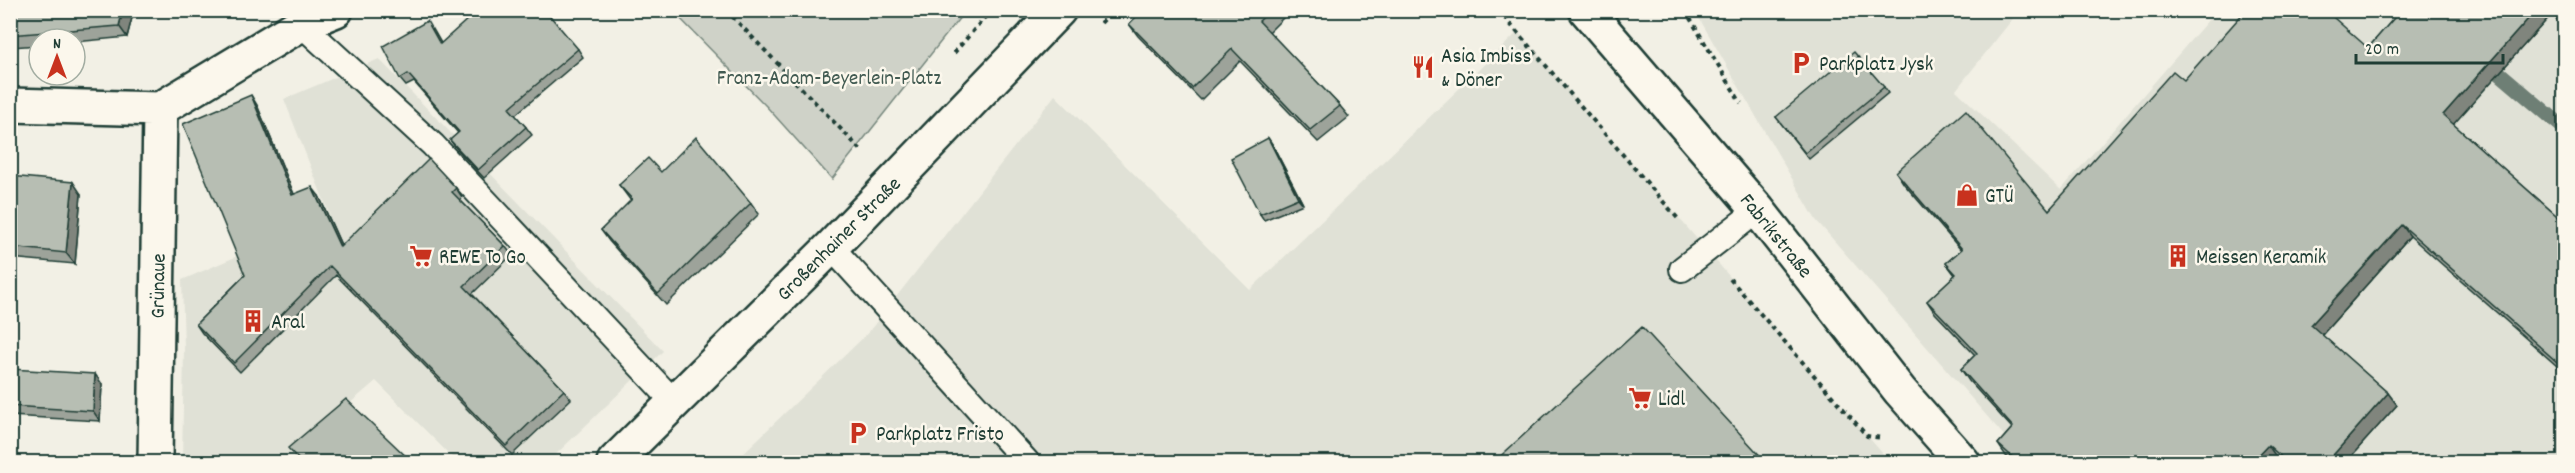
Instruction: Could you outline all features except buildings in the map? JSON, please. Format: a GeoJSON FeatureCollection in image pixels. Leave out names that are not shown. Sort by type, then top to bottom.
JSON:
{"type":"FeatureCollection","features":[{"type":"Feature","properties":{"kind":"street"},"geometry":{"type":"LineString","coordinates":[[10,105],[160,110],[293,17],[336,10]]}},
{"type":"Feature","properties":{"kind":"street","name":"Großenhainer Straße"},"geometry":{"type":"LineString","coordinates":[[614,462],[673,401],[831,247],[1059,10]]}},
{"type":"Feature","properties":{"kind":"street","name":"Fabrikstraße"},"geometry":{"type":"LineString","coordinates":[[1586,10],[1758,210],[1900,391],[1963,462]]}},
{"type":"Feature","properties":{"kind":"street","name":"Grünaue"},"geometry":{"type":"LineString","coordinates":[[155,462],[160,110]]}},
{"type":"Feature","properties":{"kind":"lane"},"geometry":{"type":"LineString","coordinates":[[293,17],[433,146],[673,401]]}},
{"type":"Feature","properties":{"kind":"lane"},"geometry":{"type":"LineString","coordinates":[[1682,269],[1758,210]]}},
{"type":"Feature","properties":{"kind":"lane"},"geometry":{"type":"LineString","coordinates":[[831,247],[1028,462]]}},
{"type":"Feature","properties":{"kind":"path"},"geometry":{"type":"LineString","coordinates":[[726,10],[893,182]]}},
{"type":"Feature","properties":{"kind":"path"},"geometry":{"type":"LineString","coordinates":[[1685,10],[1741,103]]}},
{"type":"Feature","properties":{"kind":"shaded area"},"geometry":{"type":"Polygon","coordinates":[[[1695,11],[2019,11],[1956,90],[2061,190],[2216,11],[2564,11],[2564,462],[2027,462],[1816,220],[1695,11]]]}},
{"type":"Feature","properties":{"kind":"shaded area"},"geometry":{"type":"Polygon","coordinates":[[[1518,32],[1890,462],[734,462],[867,334],[1055,95],[1250,290],[1518,32]]]}},
{"type":"Feature","properties":{"kind":"shaded area"},"geometry":{"type":"Polygon","coordinates":[[[379,59],[663,351],[548,462],[457,462],[376,381],[281,462],[182,462],[184,348],[182,280],[330,216],[284,99],[379,59]]]}},
{"type":"Feature","properties":{"kind":"green space","name":"Franz-Adam-Beyerlein-Platz"},"geometry":{"type":"Polygon","coordinates":[[[673,11],[965,11],[832,179],[767,107],[673,11]]]}},
{"type":"Feature","properties":{"kind":"waterway"},"geometry":{"type":"LineString","coordinates":[[2484,60],[2564,128]]}},
{"type":"Feature","properties":{"kind":"place","name":"Parkplatz Jysk"},"geometry":{"type":"Point","coordinates":[1801,63]}},
{"type":"Feature","properties":{"kind":"place","name":"Asia Imbiss & Döner"},"geometry":{"type":"Point","coordinates":[1423,67]}},
{"type":"Feature","properties":{"kind":"place","name":"GTÜ"},"geometry":{"type":"Point","coordinates":[1967,195]}},
{"type":"Feature","properties":{"kind":"place","name":"REWE To Go"},"geometry":{"type":"Point","coordinates":[421,256]}},
{"type":"Feature","properties":{"kind":"place","name":"Meissen Keramik"},"geometry":{"type":"Point","coordinates":[2178,256]}},
{"type":"Feature","properties":{"kind":"place","name":"Aral"},"geometry":{"type":"Point","coordinates":[253,321]}},
{"type":"Feature","properties":{"kind":"place","name":"Lidl"},"geometry":{"type":"Point","coordinates":[1640,398]}},
{"type":"Feature","properties":{"kind":"place","name":"Parkplatz Fristo"},"geometry":{"type":"Point","coordinates":[858,433]}}]}
